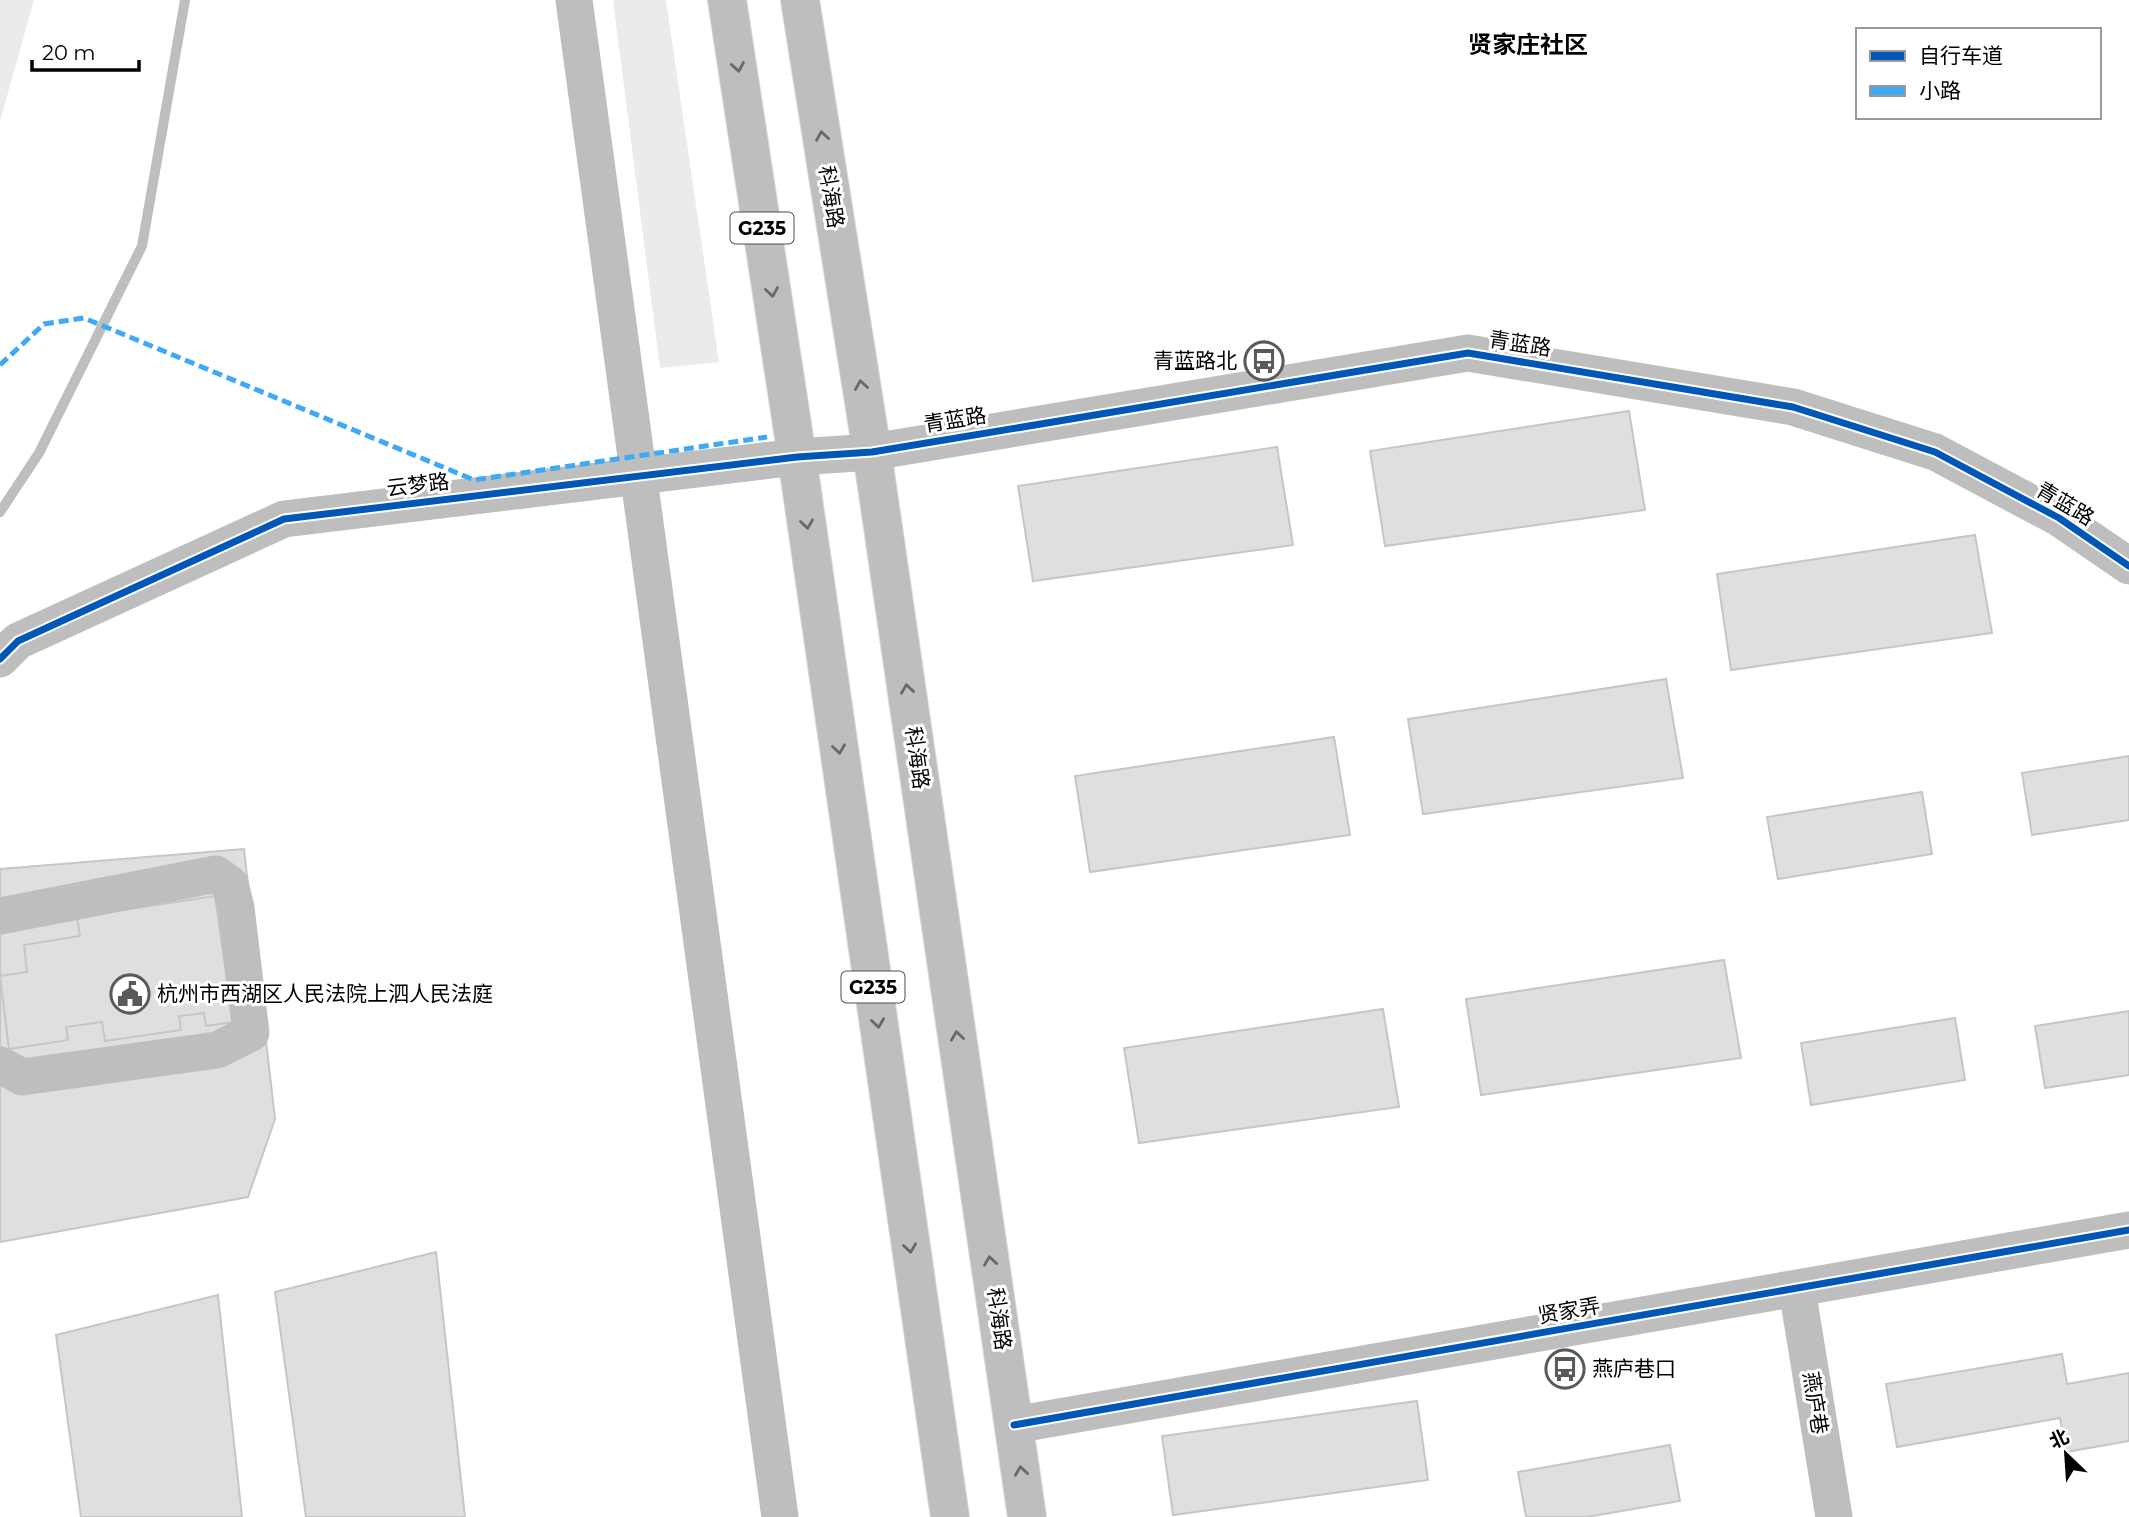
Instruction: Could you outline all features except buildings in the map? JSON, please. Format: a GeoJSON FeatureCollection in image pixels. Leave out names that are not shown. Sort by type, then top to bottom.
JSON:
{"type":"FeatureCollection","features":[{"type":"Feature","properties":{"kind":"highway","name":"G235"},"geometry":{"type":"LineString","coordinates":[[727,0],[797,457],[950,1517]]}},
{"type":"Feature","properties":{"kind":"highway","name":"科海路"},"geometry":{"type":"LineString","coordinates":[[800,0],[872,452],[1027,1517]]}},
{"type":"Feature","properties":{"kind":"street","name":"青蓝路"},"geometry":{"type":"LineString","coordinates":[[872,452],[1468,353],[1793,407],[1935,452],[2059,518],[2129,566]]}},
{"type":"Feature","properties":{"kind":"street","name":"云梦路"},"geometry":{"type":"LineString","coordinates":[[0,659],[18,641],[284,519],[797,457],[872,452]]}},
{"type":"Feature","properties":{"kind":"street"},"geometry":{"type":"LineString","coordinates":[[0,916],[216,874],[230,884],[236,908],[251,1033],[217,1050],[22,1077],[0,1065]]}},
{"type":"Feature","properties":{"kind":"street","name":"贤家弄"},"geometry":{"type":"LineString","coordinates":[[1014,1425],[2129,1230]]}},
{"type":"Feature","properties":{"kind":"street","name":"燕庐巷"},"geometry":{"type":"LineString","coordinates":[[1797,1289],[1834,1517]]}},
{"type":"Feature","properties":{"kind":"shaded area"},"geometry":{"type":"Polygon","coordinates":[[[0,0],[34,0],[0,121],[0,0]]]}},
{"type":"Feature","properties":{"kind":"shaded area"},"geometry":{"type":"Polygon","coordinates":[[[613,0],[666,0],[719,362],[660,368],[613,0]]]}},
{"type":"Feature","properties":{"kind":"waterway"},"geometry":{"type":"LineString","coordinates":[[0,512],[39,453],[142,246],[185,0]]}},
{"type":"Feature","properties":{"kind":"waterway"},"geometry":{"type":"LineString","coordinates":[[574,0],[780,1517]]}},
{"type":"Feature","properties":{"kind":"marked path"},"geometry":{"type":"LineString","coordinates":[[0,365],[44,324],[84,318],[474,480],[767,437]]}},
{"type":"Feature","properties":{"kind":"cycle path"},"geometry":{"type":"LineString","coordinates":[[0,659],[18,641],[284,519],[797,457],[872,452],[1468,353],[1793,407],[1935,452],[2059,518],[2129,566]]}},
{"type":"Feature","properties":{"kind":"cycle path"},"geometry":{"type":"LineString","coordinates":[[1014,1425],[2129,1230]]}},
{"type":"Feature","properties":{"kind":"place","name":"青蓝路北"},"geometry":{"type":"Point","coordinates":[1264,361]}},
{"type":"Feature","properties":{"kind":"place","name":"杭州市西湖区人民法院上泗人民法庭"},"geometry":{"type":"Point","coordinates":[130,994]}},
{"type":"Feature","properties":{"kind":"place","name":"燕庐巷口"},"geometry":{"type":"Point","coordinates":[1565,1369]}},
{"type":"Feature","properties":{"kind":"district","name":"贤家庄社区"},"geometry":{"type":"Point","coordinates":[1528,45]}}]}
